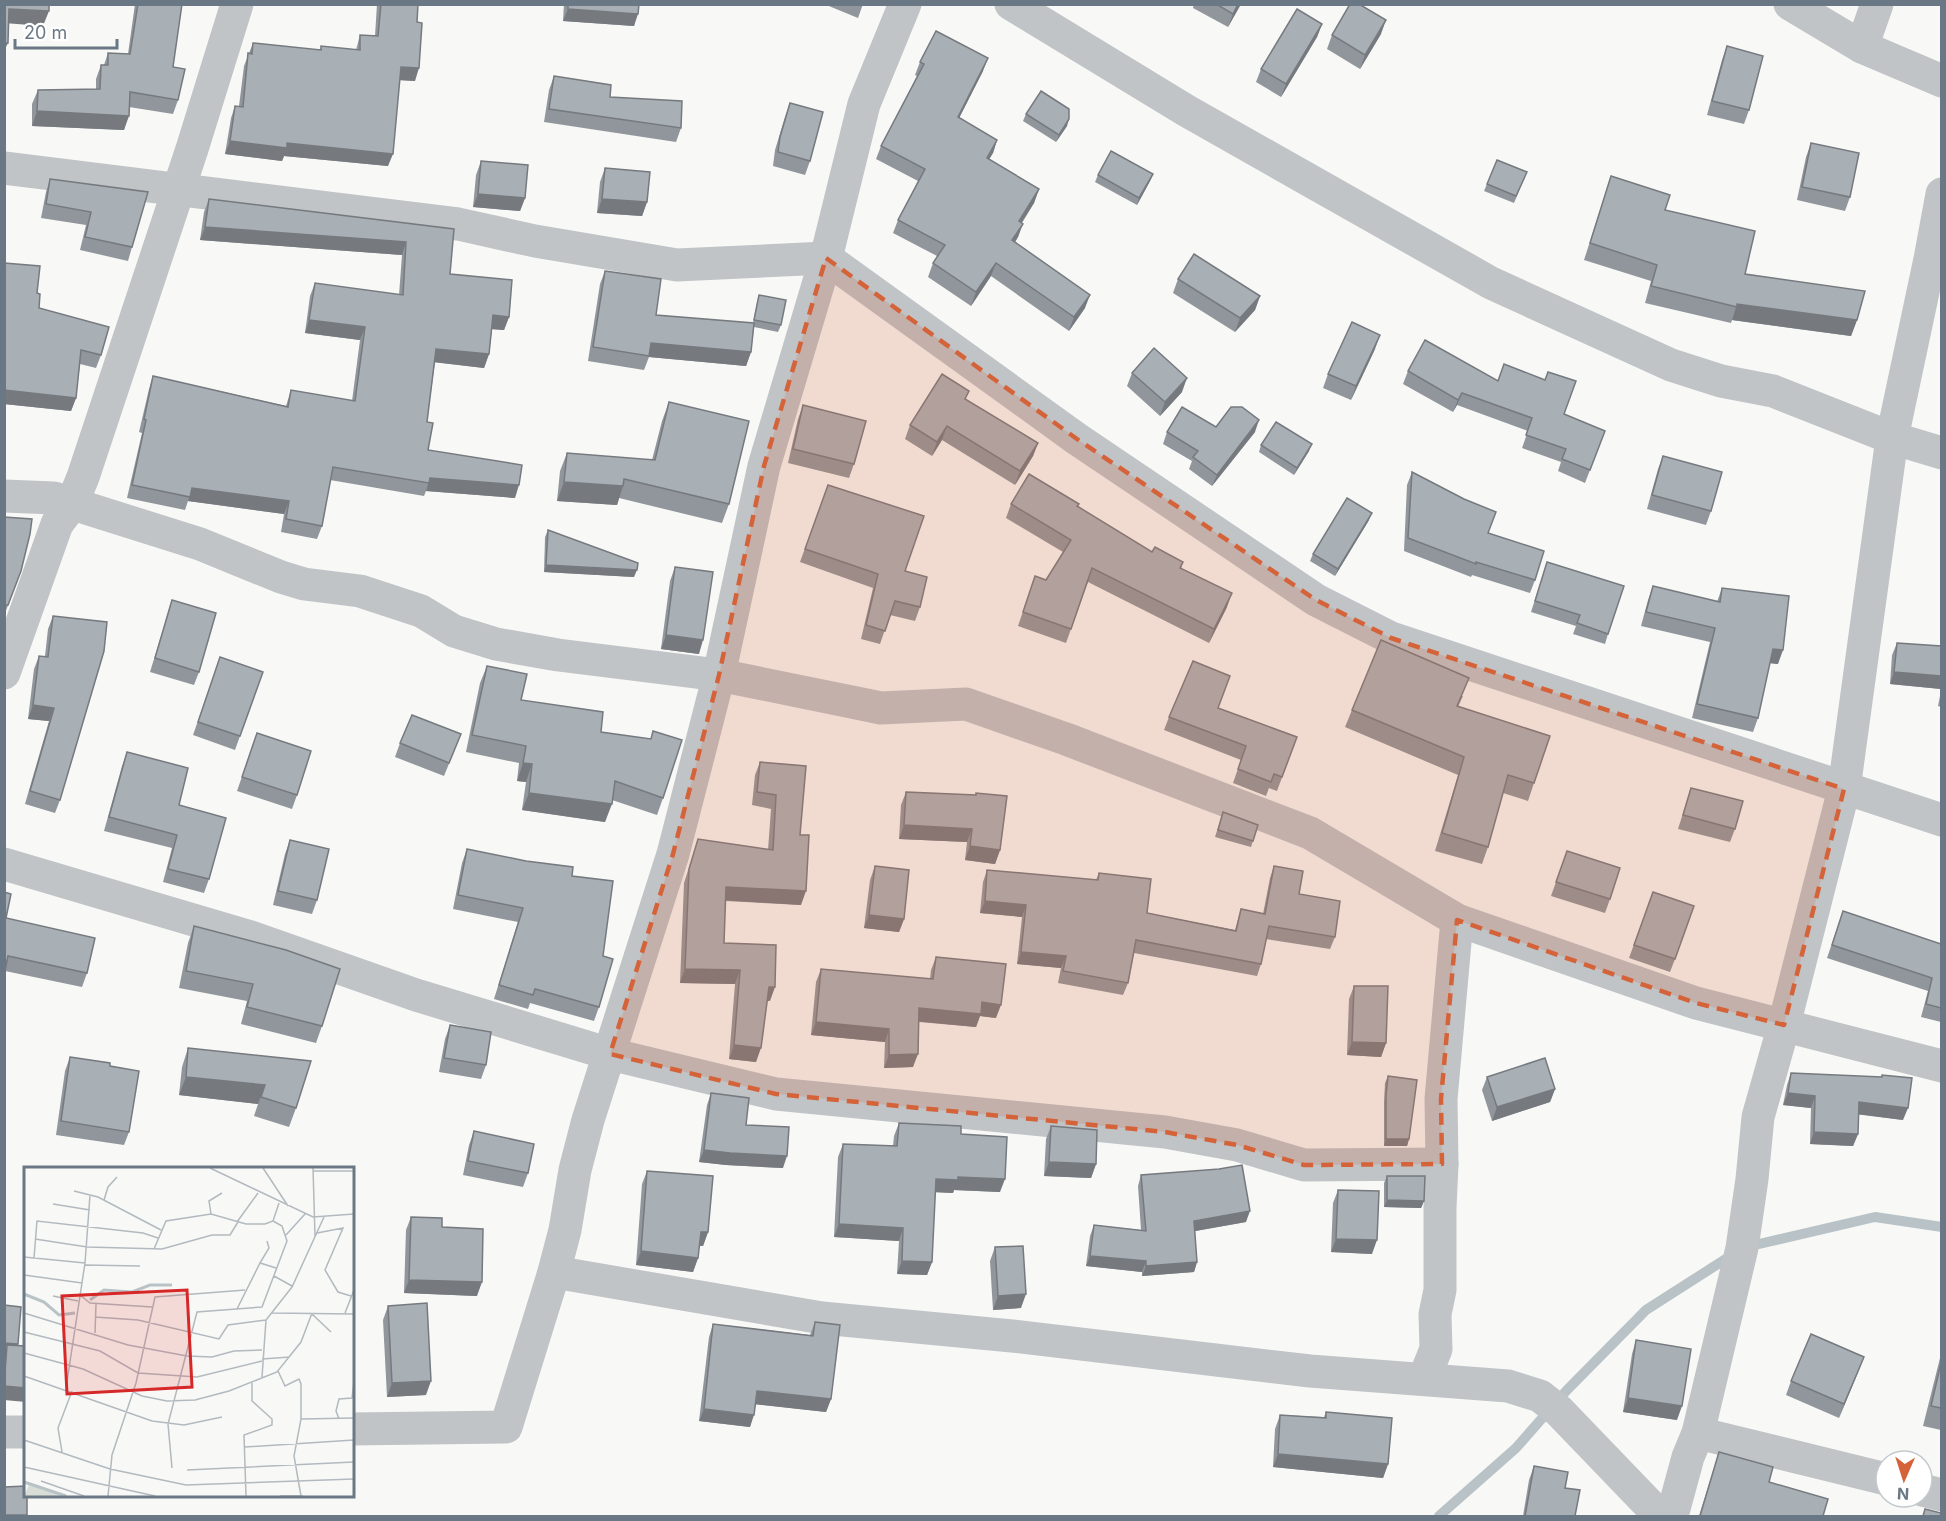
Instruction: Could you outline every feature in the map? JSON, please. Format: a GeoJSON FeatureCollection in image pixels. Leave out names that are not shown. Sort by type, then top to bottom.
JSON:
{"type":"FeatureCollection","features":[{"type":"Feature","properties":{"kind":"street"},"geometry":{"type":"LineString","coordinates":[[4,673],[57,524],[72,504],[87,466],[237,4]]}},
{"type":"Feature","properties":{"kind":"street"},"geometry":{"type":"LineString","coordinates":[[354,1429],[506,1427],[554,1272],[588,1120],[673,854],[719,675],[764,466],[826,258],[864,104],[905,4]]}},
{"type":"Feature","properties":{"kind":"street"},"geometry":{"type":"LineString","coordinates":[[1011,4],[1187,111],[1491,283],[1671,365],[1721,381],[1773,391],[1892,438],[1941,453]]}},
{"type":"Feature","properties":{"kind":"street"},"geometry":{"type":"LineString","coordinates":[[1790,4],[1862,46],[1941,81]]}},
{"type":"Feature","properties":{"kind":"street"},"geometry":{"type":"LineString","coordinates":[[1862,46],[1877,4]]}},
{"type":"Feature","properties":{"kind":"street"},"geometry":{"type":"LineString","coordinates":[[4,168],[458,224],[535,241],[677,265],[826,258],[1077,440],[1316,600],[1391,638],[1941,820]]}},
{"type":"Feature","properties":{"kind":"street"},"geometry":{"type":"LineString","coordinates":[[1672,1516],[1688,1457],[1698,1433],[1742,1248],[1758,1117],[1784,1025],[1844,789],[1892,438],[1930,259],[1941,194]]}},
{"type":"Feature","properties":{"kind":"street"},"geometry":{"type":"LineString","coordinates":[[4,496],[54,498],[200,544],[280,577],[304,584],[360,591],[421,611],[454,631],[496,644],[558,655],[719,675],[881,708],[966,704],[1066,739],[1310,833],[1457,920],[1696,1003],[1941,1066]]}},
{"type":"Feature","properties":{"kind":"street"},"geometry":{"type":"LineString","coordinates":[[4,864],[251,937],[416,995],[610,1054],[776,1094],[1165,1132],[1238,1144],[1305,1165],[1442,1164]]}},
{"type":"Feature","properties":{"kind":"street"},"geometry":{"type":"LineString","coordinates":[[1424,1379],[1436,1349],[1435,1314],[1440,1290],[1441,1100],[1457,920]]}},
{"type":"Feature","properties":{"kind":"street"},"geometry":{"type":"LineString","coordinates":[[554,1272],[822,1318],[1012,1336],[1310,1371],[1508,1386],[1550,1403],[1660,1516]]}},
{"type":"Feature","properties":{"kind":"street"},"geometry":{"type":"LineString","coordinates":[[1436,1349],[1466,1383]]}},
{"type":"Feature","properties":{"kind":"street"},"geometry":{"type":"LineString","coordinates":[[4,1432],[24,1432]]}},
{"type":"Feature","properties":{"kind":"street"},"geometry":{"type":"LineString","coordinates":[[1698,1433],[1874,1476]]}},
{"type":"Feature","properties":{"kind":"highlighted area"},"geometry":{"type":"Polygon","coordinates":[[[826,258],[1077,439],[1316,600],[1391,638],[1844,789],[1784,1025],[1696,1003],[1457,920],[1441,1099],[1442,1164],[1304,1165],[1237,1145],[1165,1132],[776,1094],[610,1054],[673,854],[719,675],[764,466],[826,258]]]}},
{"type":"Feature","properties":{"kind":"building"},"geometry":{"type":"Polygon","coordinates":[[[4,4],[49,4],[49,11],[9,9],[8,43],[4,43],[4,4]]]}},
{"type":"Feature","properties":{"kind":"building"},"geometry":{"type":"Polygon","coordinates":[[[138,4],[182,4],[173,67],[185,69],[178,100],[130,92],[129,116],[37,111],[38,90],[100,89],[101,65],[108,65],[108,53],[130,54],[138,4]]]}},
{"type":"Feature","properties":{"kind":"building"},"geometry":{"type":"Polygon","coordinates":[[[381,4],[418,4],[417,22],[422,23],[419,68],[401,67],[393,154],[287,143],[287,148],[230,141],[235,106],[243,107],[248,53],[252,54],[253,43],[321,50],[321,46],[360,50],[360,35],[378,36],[381,4]]]}},
{"type":"Feature","properties":{"kind":"building"},"geometry":{"type":"Polygon","coordinates":[[[568,4],[639,4],[638,14],[568,9],[568,4]]]}},
{"type":"Feature","properties":{"kind":"building"},"geometry":{"type":"Polygon","coordinates":[[[1216,4],[1238,4],[1233,14],[1216,4]]]}},
{"type":"Feature","properties":{"kind":"building"},"geometry":{"type":"Polygon","coordinates":[[[1350,4],[1359,4],[1386,20],[1365,55],[1332,35],[1350,4]]]}},
{"type":"Feature","properties":{"kind":"building"},"geometry":{"type":"Polygon","coordinates":[[[1297,9],[1322,24],[1286,84],[1261,69],[1297,9]]]}},
{"type":"Feature","properties":{"kind":"building"},"geometry":{"type":"Polygon","coordinates":[[[936,31],[988,58],[958,117],[997,140],[987,158],[1039,189],[1019,221],[1023,224],[1012,240],[1090,295],[1074,317],[996,263],[976,292],[933,263],[945,245],[898,220],[925,169],[881,146],[924,64],[920,62],[936,31]]]}},
{"type":"Feature","properties":{"kind":"building"},"geometry":{"type":"Polygon","coordinates":[[[1727,46],[1763,56],[1749,110],[1712,101],[1727,46]]]}},
{"type":"Feature","properties":{"kind":"building"},"geometry":{"type":"Polygon","coordinates":[[[554,76],[611,85],[610,97],[682,101],[681,128],[549,109],[554,76]]]}},
{"type":"Feature","properties":{"kind":"building"},"geometry":{"type":"Polygon","coordinates":[[[1041,91],[1069,109],[1069,119],[1059,135],[1026,114],[1041,91]]]}},
{"type":"Feature","properties":{"kind":"building"},"geometry":{"type":"Polygon","coordinates":[[[790,103],[823,112],[810,161],[778,152],[790,103]]]}},
{"type":"Feature","properties":{"kind":"building"},"geometry":{"type":"Polygon","coordinates":[[[1811,143],[1859,153],[1850,197],[1802,187],[1811,143]]]}},
{"type":"Feature","properties":{"kind":"building"},"geometry":{"type":"Polygon","coordinates":[[[1111,151],[1153,174],[1139,198],[1098,175],[1111,151]]]}},
{"type":"Feature","properties":{"kind":"building"},"geometry":{"type":"Polygon","coordinates":[[[1497,160],[1527,172],[1516,196],[1487,184],[1497,160]]]}},
{"type":"Feature","properties":{"kind":"building"},"geometry":{"type":"Polygon","coordinates":[[[481,161],[528,165],[525,198],[478,194],[481,161]]]}},
{"type":"Feature","properties":{"kind":"building"},"geometry":{"type":"Polygon","coordinates":[[[605,168],[650,172],[647,202],[602,199],[605,168]]]}},
{"type":"Feature","properties":{"kind":"building"},"geometry":{"type":"Polygon","coordinates":[[[1611,176],[1670,195],[1665,210],[1755,231],[1745,274],[1865,291],[1857,320],[1737,304],[1737,307],[1651,286],[1657,265],[1590,243],[1611,176]]]}},
{"type":"Feature","properties":{"kind":"building"},"geometry":{"type":"Polygon","coordinates":[[[50,179],[148,192],[132,247],[85,237],[91,212],[46,204],[50,179]]]}},
{"type":"Feature","properties":{"kind":"building"},"geometry":{"type":"Polygon","coordinates":[[[209,199],[454,229],[450,274],[512,280],[509,317],[493,315],[489,354],[436,349],[427,422],[433,423],[428,450],[522,465],[519,485],[430,478],[429,483],[333,467],[322,526],[286,519],[289,501],[192,488],[190,497],[132,485],[153,376],[288,407],[291,390],[355,401],[365,327],[309,320],[315,283],[403,295],[406,242],[205,227],[209,199]]]}},
{"type":"Feature","properties":{"kind":"building"},"geometry":{"type":"Polygon","coordinates":[[[1194,254],[1260,296],[1240,318],[1178,279],[1194,254]]]}},
{"type":"Feature","properties":{"kind":"building"},"geometry":{"type":"Polygon","coordinates":[[[4,263],[40,266],[37,293],[40,294],[39,308],[109,327],[101,355],[81,350],[76,398],[4,390],[4,263]]]}},
{"type":"Feature","properties":{"kind":"building"},"geometry":{"type":"Polygon","coordinates":[[[605,271],[661,279],[656,315],[754,323],[751,352],[651,343],[649,356],[593,347],[605,271]]]}},
{"type":"Feature","properties":{"kind":"building"},"geometry":{"type":"Polygon","coordinates":[[[759,295],[786,300],[781,325],[754,320],[759,295]]]}},
{"type":"Feature","properties":{"kind":"building"},"geometry":{"type":"Polygon","coordinates":[[[1352,322],[1380,335],[1356,386],[1328,374],[1352,322]]]}},
{"type":"Feature","properties":{"kind":"building"},"geometry":{"type":"Polygon","coordinates":[[[1425,340],[1498,381],[1504,364],[1545,380],[1548,372],[1576,381],[1564,414],[1605,431],[1590,470],[1562,459],[1566,449],[1526,435],[1532,418],[1462,393],[1458,400],[1408,371],[1425,340]]]}},
{"type":"Feature","properties":{"kind":"building"},"geometry":{"type":"Polygon","coordinates":[[[1154,348],[1187,378],[1165,402],[1132,373],[1154,348]]]}},
{"type":"Feature","properties":{"kind":"building"},"geometry":{"type":"Polygon","coordinates":[[[942,374],[969,391],[965,399],[1038,443],[1020,471],[947,426],[937,442],[910,425],[942,374]]]}},
{"type":"Feature","properties":{"kind":"building"},"geometry":{"type":"Polygon","coordinates":[[[669,402],[749,421],[729,504],[624,479],[623,486],[564,482],[567,453],[655,460],[669,402]]]}},
{"type":"Feature","properties":{"kind":"building"},"geometry":{"type":"Polygon","coordinates":[[[803,405],[866,421],[854,464],[793,449],[803,405]]]}},
{"type":"Feature","properties":{"kind":"building"},"geometry":{"type":"Polygon","coordinates":[[[1182,407],[1216,427],[1231,407],[1242,407],[1259,420],[1217,475],[1193,457],[1198,451],[1167,432],[1182,407]]]}},
{"type":"Feature","properties":{"kind":"building"},"geometry":{"type":"Polygon","coordinates":[[[1276,422],[1312,444],[1297,468],[1261,445],[1276,422]]]}},
{"type":"Feature","properties":{"kind":"building"},"geometry":{"type":"Polygon","coordinates":[[[1663,456],[1722,472],[1711,511],[1652,495],[1663,456]]]}},
{"type":"Feature","properties":{"kind":"building"},"geometry":{"type":"Polygon","coordinates":[[[1412,472],[1464,499],[1496,512],[1488,533],[1544,551],[1535,580],[1476,562],[1476,564],[1408,538],[1412,472]]]}},
{"type":"Feature","properties":{"kind":"building"},"geometry":{"type":"Polygon","coordinates":[[[1029,474],[1152,552],[1155,547],[1183,562],[1180,568],[1232,593],[1214,629],[1092,568],[1071,629],[1023,612],[1035,576],[1046,580],[1071,540],[1011,504],[1029,474]]]}},
{"type":"Feature","properties":{"kind":"building"},"geometry":{"type":"Polygon","coordinates":[[[828,485],[924,516],[905,571],[927,577],[920,607],[895,601],[885,631],[866,625],[878,574],[805,549],[828,485]]]}},
{"type":"Feature","properties":{"kind":"building"},"geometry":{"type":"Polygon","coordinates":[[[1347,498],[1372,513],[1338,569],[1313,554],[1347,498]]]}},
{"type":"Feature","properties":{"kind":"building"},"geometry":{"type":"Polygon","coordinates":[[[4,517],[32,519],[21,571],[8,605],[4,605],[4,517]]]}},
{"type":"Feature","properties":{"kind":"building"},"geometry":{"type":"Polygon","coordinates":[[[548,530],[638,563],[637,570],[546,565],[548,530]]]}},
{"type":"Feature","properties":{"kind":"building"},"geometry":{"type":"Polygon","coordinates":[[[1547,562],[1624,586],[1608,634],[1577,623],[1580,615],[1535,601],[1547,562]]]}},
{"type":"Feature","properties":{"kind":"building"},"geometry":{"type":"Polygon","coordinates":[[[675,567],[713,572],[703,640],[666,635],[675,567]]]}},
{"type":"Feature","properties":{"kind":"building"},"geometry":{"type":"Polygon","coordinates":[[[1653,586],[1720,602],[1722,588],[1789,596],[1783,650],[1773,649],[1758,718],[1697,704],[1715,628],[1646,612],[1653,586]]]}},
{"type":"Feature","properties":{"kind":"building"},"geometry":{"type":"Polygon","coordinates":[[[172,600],[216,613],[199,672],[155,658],[172,600]]]}},
{"type":"Feature","properties":{"kind":"building"},"geometry":{"type":"Polygon","coordinates":[[[53,616],[107,622],[104,651],[60,800],[30,791],[54,708],[33,705],[39,656],[48,657],[53,616]]]}},
{"type":"Feature","properties":{"kind":"building"},"geometry":{"type":"Polygon","coordinates":[[[1381,640],[1469,678],[1457,706],[1550,736],[1534,783],[1508,775],[1488,847],[1442,833],[1464,757],[1352,710],[1381,640]]]}},
{"type":"Feature","properties":{"kind":"building"},"geometry":{"type":"Polygon","coordinates":[[[1897,643],[1941,646],[1941,676],[1894,672],[1897,643]]]}},
{"type":"Feature","properties":{"kind":"building"},"geometry":{"type":"Polygon","coordinates":[[[220,657],[263,672],[240,736],[198,722],[220,657]]]}},
{"type":"Feature","properties":{"kind":"building"},"geometry":{"type":"Polygon","coordinates":[[[1193,661],[1230,676],[1218,708],[1297,737],[1282,777],[1274,774],[1271,782],[1238,769],[1246,746],[1169,717],[1193,661]]]}},
{"type":"Feature","properties":{"kind":"building"},"geometry":{"type":"Polygon","coordinates":[[[487,666],[527,674],[521,700],[603,712],[601,732],[651,739],[653,731],[682,740],[663,798],[615,781],[612,804],[529,793],[532,764],[523,763],[526,746],[472,735],[487,666]]]}},
{"type":"Feature","properties":{"kind":"building"},"geometry":{"type":"Polygon","coordinates":[[[412,715],[461,734],[449,763],[400,743],[412,715]]]}},
{"type":"Feature","properties":{"kind":"building"},"geometry":{"type":"Polygon","coordinates":[[[257,733],[311,751],[297,795],[242,777],[257,733]]]}},
{"type":"Feature","properties":{"kind":"building"},"geometry":{"type":"Polygon","coordinates":[[[127,752],[188,768],[179,805],[226,818],[209,879],[168,869],[177,835],[109,817],[127,752]]]}},
{"type":"Feature","properties":{"kind":"building"},"geometry":{"type":"Polygon","coordinates":[[[760,762],[806,766],[800,835],[809,835],[806,891],[726,887],[724,943],[776,945],[775,987],[769,987],[761,1048],[734,1045],[740,970],[685,969],[689,869],[698,839],[773,850],[776,795],[757,792],[760,762]]]}},
{"type":"Feature","properties":{"kind":"building"},"geometry":{"type":"Polygon","coordinates":[[[1691,788],[1743,801],[1735,829],[1683,815],[1691,788]]]}},
{"type":"Feature","properties":{"kind":"building"},"geometry":{"type":"Polygon","coordinates":[[[906,792],[1007,796],[1000,850],[970,846],[972,829],[904,825],[906,792]]]}},
{"type":"Feature","properties":{"kind":"building"},"geometry":{"type":"Polygon","coordinates":[[[1223,812],[1258,825],[1253,841],[1218,830],[1223,812]]]}},
{"type":"Feature","properties":{"kind":"building"},"geometry":{"type":"Polygon","coordinates":[[[290,840],[329,849],[317,900],[278,891],[290,840]]]}},
{"type":"Feature","properties":{"kind":"building"},"geometry":{"type":"Polygon","coordinates":[[[467,849],[526,861],[573,867],[572,876],[613,881],[603,956],[613,959],[599,1007],[535,989],[533,995],[499,985],[523,908],[458,895],[467,849]]]}},
{"type":"Feature","properties":{"kind":"building"},"geometry":{"type":"Polygon","coordinates":[[[1567,851],[1620,868],[1610,899],[1556,882],[1567,851]]]}},
{"type":"Feature","properties":{"kind":"building"},"geometry":{"type":"Polygon","coordinates":[[[875,866],[909,870],[904,919],[869,915],[875,866]]]}},
{"type":"Feature","properties":{"kind":"building"},"geometry":{"type":"Polygon","coordinates":[[[1274,866],[1303,871],[1299,894],[1340,901],[1335,937],[1269,926],[1261,964],[1136,940],[1128,983],[1063,971],[1066,956],[1021,952],[1026,905],[985,901],[987,870],[1098,880],[1099,873],[1151,879],[1147,913],[1236,931],[1241,909],[1265,914],[1274,866]]]}},
{"type":"Feature","properties":{"kind":"building"},"geometry":{"type":"Polygon","coordinates":[[[4,892],[11,894],[6,918],[95,938],[87,973],[8,956],[4,975],[4,892]]]}},
{"type":"Feature","properties":{"kind":"building"},"geometry":{"type":"Polygon","coordinates":[[[1653,892],[1694,906],[1675,959],[1634,945],[1653,892]]]}},
{"type":"Feature","properties":{"kind":"building"},"geometry":{"type":"Polygon","coordinates":[[[1843,911],[1941,944],[1941,1008],[1926,1004],[1932,978],[1832,945],[1843,911]]]}},
{"type":"Feature","properties":{"kind":"building"},"geometry":{"type":"Polygon","coordinates":[[[194,926],[286,950],[340,969],[322,1026],[247,1007],[253,984],[186,971],[194,926]]]}},
{"type":"Feature","properties":{"kind":"building"},"geometry":{"type":"Polygon","coordinates":[[[936,957],[1006,964],[1001,1005],[982,1002],[981,1014],[919,1008],[918,1054],[889,1055],[889,1029],[816,1022],[821,969],[933,979],[936,957]]]}},
{"type":"Feature","properties":{"kind":"building"},"geometry":{"type":"Polygon","coordinates":[[[1354,986],[1388,986],[1386,1043],[1352,1042],[1354,986]]]}},
{"type":"Feature","properties":{"kind":"building"},"geometry":{"type":"Polygon","coordinates":[[[450,1025],[491,1032],[486,1065],[444,1058],[450,1025]]]}},
{"type":"Feature","properties":{"kind":"building"},"geometry":{"type":"Polygon","coordinates":[[[188,1048],[311,1061],[296,1108],[261,1097],[265,1085],[186,1077],[188,1048]]]}},
{"type":"Feature","properties":{"kind":"building"},"geometry":{"type":"Polygon","coordinates":[[[70,1057],[110,1063],[110,1066],[139,1071],[129,1132],[61,1121],[70,1057]]]}},
{"type":"Feature","properties":{"kind":"building"},"geometry":{"type":"Polygon","coordinates":[[[1545,1058],[1555,1089],[1497,1107],[1487,1077],[1545,1058]]]}},
{"type":"Feature","properties":{"kind":"building"},"geometry":{"type":"Polygon","coordinates":[[[1791,1073],[1912,1078],[1908,1108],[1859,1102],[1858,1134],[1814,1132],[1815,1096],[1788,1093],[1791,1073]]]}},
{"type":"Feature","properties":{"kind":"building"},"geometry":{"type":"Polygon","coordinates":[[[1388,1076],[1417,1080],[1409,1139],[1386,1139],[1388,1076]]]}},
{"type":"Feature","properties":{"kind":"building"},"geometry":{"type":"Polygon","coordinates":[[[711,1093],[749,1098],[746,1125],[789,1127],[787,1156],[704,1150],[711,1093]]]}},
{"type":"Feature","properties":{"kind":"building"},"geometry":{"type":"Polygon","coordinates":[[[899,1123],[961,1126],[961,1134],[1007,1137],[1005,1179],[958,1177],[958,1180],[936,1179],[932,1262],[902,1261],[903,1228],[839,1224],[843,1144],[897,1146],[899,1123]]]}},
{"type":"Feature","properties":{"kind":"building"},"geometry":{"type":"Polygon","coordinates":[[[1051,1126],[1097,1130],[1096,1164],[1049,1162],[1051,1126]]]}},
{"type":"Feature","properties":{"kind":"building"},"geometry":{"type":"Polygon","coordinates":[[[474,1131],[534,1144],[528,1173],[468,1161],[474,1131]]]}},
{"type":"Feature","properties":{"kind":"building"},"geometry":{"type":"Polygon","coordinates":[[[1242,1165],[1250,1211],[1194,1221],[1197,1262],[1146,1266],[1146,1261],[1090,1256],[1094,1225],[1146,1231],[1141,1175],[1242,1165]]]}},
{"type":"Feature","properties":{"kind":"building"},"geometry":{"type":"Polygon","coordinates":[[[647,1171],[713,1176],[708,1232],[701,1232],[698,1258],[641,1251],[647,1171]]]}},
{"type":"Feature","properties":{"kind":"building"},"geometry":{"type":"Polygon","coordinates":[[[1387,1176],[1425,1176],[1424,1201],[1387,1200],[1387,1176]]]}},
{"type":"Feature","properties":{"kind":"building"},"geometry":{"type":"Polygon","coordinates":[[[1338,1190],[1379,1191],[1377,1240],[1336,1239],[1338,1190]]]}},
{"type":"Feature","properties":{"kind":"building"},"geometry":{"type":"Polygon","coordinates":[[[411,1217],[442,1218],[442,1227],[483,1229],[482,1282],[409,1280],[411,1217]]]}},
{"type":"Feature","properties":{"kind":"building"},"geometry":{"type":"Polygon","coordinates":[[[1023,1246],[1026,1294],[998,1296],[995,1247],[1023,1246]]]}},
{"type":"Feature","properties":{"kind":"building"},"geometry":{"type":"Polygon","coordinates":[[[427,1303],[431,1381],[392,1383],[388,1306],[427,1303]]]}},
{"type":"Feature","properties":{"kind":"building"},"geometry":{"type":"Polygon","coordinates":[[[4,1305],[21,1307],[18,1344],[4,1343],[4,1305]]]}},
{"type":"Feature","properties":{"kind":"building"},"geometry":{"type":"Polygon","coordinates":[[[815,1322],[840,1325],[831,1399],[757,1391],[754,1415],[704,1409],[713,1324],[813,1336],[815,1322]]]}},
{"type":"Feature","properties":{"kind":"building"},"geometry":{"type":"Polygon","coordinates":[[[1811,1334],[1864,1357],[1844,1404],[1791,1381],[1811,1334]]]}},
{"type":"Feature","properties":{"kind":"building"},"geometry":{"type":"Polygon","coordinates":[[[1636,1340],[1691,1349],[1682,1406],[1628,1398],[1636,1340]]]}},
{"type":"Feature","properties":{"kind":"building"},"geometry":{"type":"Polygon","coordinates":[[[7,1345],[24,1346],[24,1388],[4,1386],[7,1345]]]}},
{"type":"Feature","properties":{"kind":"building"},"geometry":{"type":"Polygon","coordinates":[[[1941,1363],[1941,1408],[1931,1406],[1941,1363]]]}},
{"type":"Feature","properties":{"kind":"building"},"geometry":{"type":"Polygon","coordinates":[[[1326,1412],[1392,1418],[1388,1464],[1278,1454],[1280,1415],[1326,1418],[1326,1412]]]}},
{"type":"Feature","properties":{"kind":"building"},"geometry":{"type":"Polygon","coordinates":[[[1719,1452],[1773,1467],[1769,1482],[1828,1499],[1823,1516],[1700,1516],[1719,1452]]]}},
{"type":"Feature","properties":{"kind":"building"},"geometry":{"type":"Polygon","coordinates":[[[1534,1466],[1568,1472],[1565,1488],[1580,1490],[1575,1516],[1525,1516],[1534,1466]]]}},
{"type":"Feature","properties":{"kind":"building"},"geometry":{"type":"Polygon","coordinates":[[[24,1486],[24,1497],[27,1497],[27,1515],[4,1515],[4,1487],[24,1486]]]}},
{"type":"Feature","properties":{"kind":"building"},"geometry":{"type":"Polygon","coordinates":[[[1925,1509],[1941,1513],[1941,1516],[1923,1516],[1925,1509]]]}},
{"type":"Feature","properties":{"kind":"waterway"},"geometry":{"type":"LineString","coordinates":[[1746,1247],[1875,1217],[1942,1227]]}},
{"type":"Feature","properties":{"kind":"waterway"},"geometry":{"type":"LineString","coordinates":[[1439,1516],[1516,1448],[1567,1390],[1646,1310],[1732,1255]]}}]}
